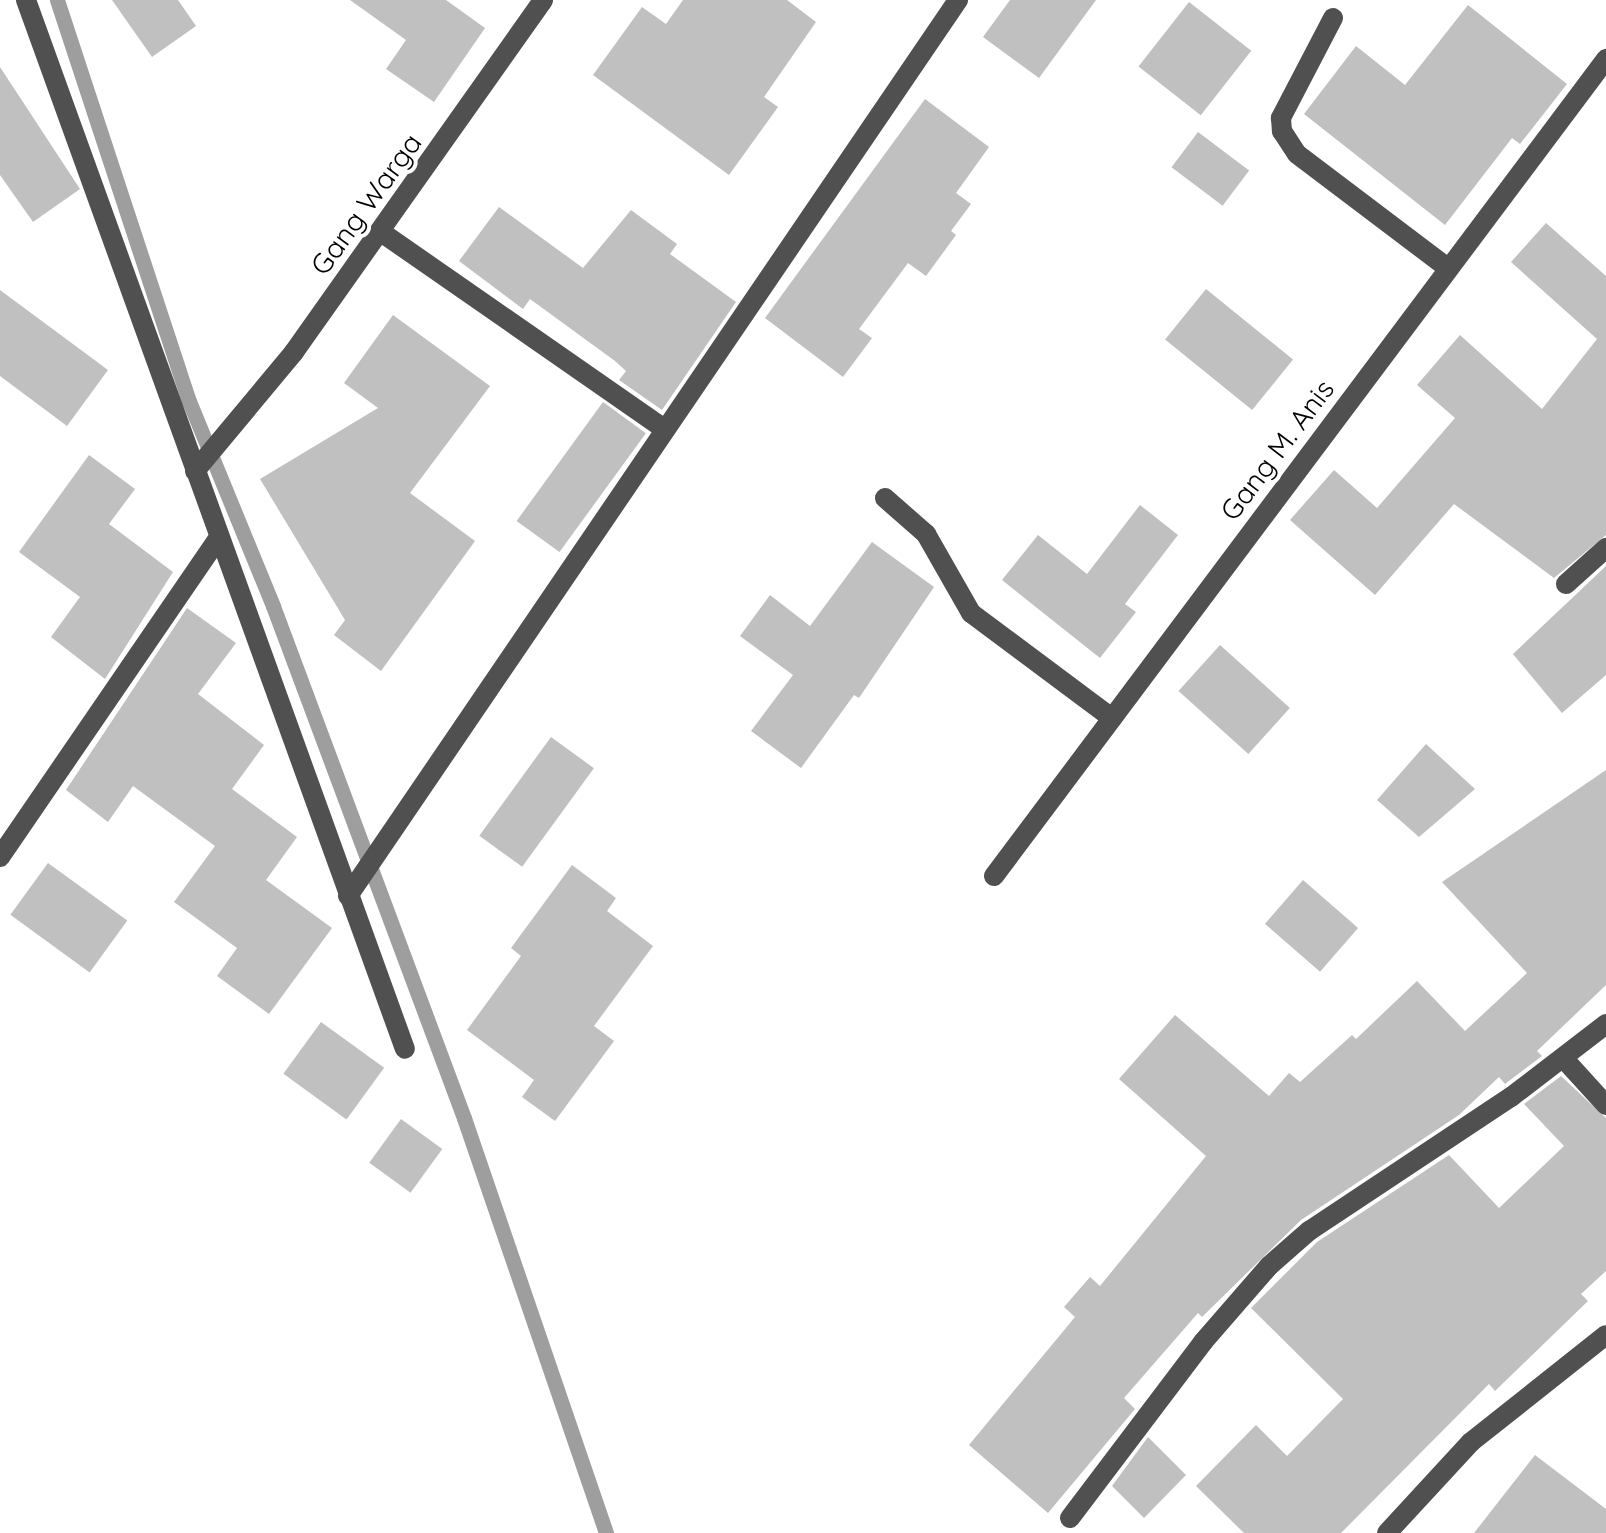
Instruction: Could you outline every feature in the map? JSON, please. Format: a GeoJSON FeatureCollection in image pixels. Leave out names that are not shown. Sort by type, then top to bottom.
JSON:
{"type":"FeatureCollection","features":[{"type":"Feature","properties":{"kind":"street"},"geometry":{"type":"LineString","coordinates":[[26,0],[200,467],[219,537],[353,890],[405,1049]]}},
{"type":"Feature","properties":{"kind":"street","name":"Gang Warga"},"geometry":{"type":"LineString","coordinates":[[200,467],[230,437],[381,232],[543,0]]}},
{"type":"Feature","properties":{"kind":"street"},"geometry":{"type":"LineString","coordinates":[[353,890],[388,844],[662,427],[772,282],[958,0]]}},
{"type":"Feature","properties":{"kind":"street"},"geometry":{"type":"LineString","coordinates":[[1333,18],[1280,118],[1282,131],[1298,154],[1448,268]]}},
{"type":"Feature","properties":{"kind":"street","name":"Gang M. Anis"},"geometry":{"type":"LineString","coordinates":[[994,876],[1606,60]]}},
{"type":"Feature","properties":{"kind":"street"},"geometry":{"type":"LineString","coordinates":[[381,232],[662,427]]}},
{"type":"Feature","properties":{"kind":"street"},"geometry":{"type":"LineString","coordinates":[[885,498],[926,534],[971,614],[1112,718]]}},
{"type":"Feature","properties":{"kind":"street"},"geometry":{"type":"LineString","coordinates":[[0,857],[219,537]]}},
{"type":"Feature","properties":{"kind":"street"},"geometry":{"type":"LineString","coordinates":[[1566,584],[1606,548]]}},
{"type":"Feature","properties":{"kind":"street"},"geometry":{"type":"LineString","coordinates":[[1070,1518],[1203,1342],[1270,1266],[1309,1230],[1565,1060],[1606,1024]]}},
{"type":"Feature","properties":{"kind":"street"},"geometry":{"type":"LineString","coordinates":[[1565,1060],[1606,1105]]}},
{"type":"Feature","properties":{"kind":"street"},"geometry":{"type":"LineString","coordinates":[[1387,1533],[1471,1442],[1606,1336]]}},
{"type":"Feature","properties":{"kind":"building"},"geometry":{"type":"Polygon","coordinates":[[[112,0],[178,0],[196,26],[152,57],[112,0]]]}},
{"type":"Feature","properties":{"kind":"building"},"geometry":{"type":"Polygon","coordinates":[[[350,0],[446,0],[485,28],[434,102],[386,69],[406,40],[350,0]]]}},
{"type":"Feature","properties":{"kind":"building"},"geometry":{"type":"Polygon","coordinates":[[[683,0],[787,0],[816,22],[764,97],[778,107],[729,175],[593,75],[642,7],[666,24],[683,0]]]}},
{"type":"Feature","properties":{"kind":"building"},"geometry":{"type":"Polygon","coordinates":[[[1010,0],[1096,0],[1039,78],[983,37],[1010,0]]]}},
{"type":"Feature","properties":{"kind":"building"},"geometry":{"type":"Polygon","coordinates":[[[1189,2],[1251,51],[1201,115],[1139,67],[1189,2]]]}},
{"type":"Feature","properties":{"kind":"building"},"geometry":{"type":"Polygon","coordinates":[[[1468,5],[1567,84],[1520,144],[1512,138],[1445,225],[1304,114],[1356,46],[1405,85],[1468,5]]]}},
{"type":"Feature","properties":{"kind":"building"},"geometry":{"type":"Polygon","coordinates":[[[0,67],[80,189],[33,222],[0,175],[0,67]]]}},
{"type":"Feature","properties":{"kind":"building"},"geometry":{"type":"Polygon","coordinates":[[[925,99],[989,147],[956,193],[971,204],[951,231],[956,235],[926,276],[908,263],[859,329],[872,338],[843,377],[765,318],[925,99]]]}},
{"type":"Feature","properties":{"kind":"building"},"geometry":{"type":"Polygon","coordinates":[[[1198,132],[1249,171],[1223,206],[1172,167],[1198,132]]]}},
{"type":"Feature","properties":{"kind":"building"},"geometry":{"type":"Polygon","coordinates":[[[499,207],[583,268],[631,210],[677,244],[670,254],[736,302],[662,410],[619,380],[626,371],[615,361],[530,299],[523,309],[459,261],[499,207]]]}},
{"type":"Feature","properties":{"kind":"building"},"geometry":{"type":"Polygon","coordinates":[[[1546,223],[1606,276],[1606,535],[1554,578],[1454,504],[1375,595],[1290,520],[1334,470],[1377,508],[1455,418],[1417,385],[1460,335],[1542,409],[1597,339],[1511,262],[1546,223]]]}},
{"type":"Feature","properties":{"kind":"building"},"geometry":{"type":"Polygon","coordinates":[[[1206,289],[1293,359],[1252,410],[1165,340],[1206,289]]]}},
{"type":"Feature","properties":{"kind":"building"},"geometry":{"type":"Polygon","coordinates":[[[0,290],[108,370],[67,426],[0,376],[0,290]]]}},
{"type":"Feature","properties":{"kind":"building"},"geometry":{"type":"Polygon","coordinates":[[[393,315],[490,386],[410,493],[475,541],[381,671],[334,635],[345,620],[260,479],[378,408],[344,383],[393,315]]]}},
{"type":"Feature","properties":{"kind":"building"},"geometry":{"type":"Polygon","coordinates":[[[603,402],[646,433],[559,552],[517,521],[603,402]]]}},
{"type":"Feature","properties":{"kind":"building"},"geometry":{"type":"Polygon","coordinates":[[[89,455],[135,489],[109,524],[173,572],[105,679],[51,637],[80,597],[19,552],[89,455]]]}},
{"type":"Feature","properties":{"kind":"building"},"geometry":{"type":"Polygon","coordinates":[[[1140,505],[1178,535],[1125,604],[1136,612],[1100,658],[1002,580],[1038,535],[1087,574],[1140,505]]]}},
{"type":"Feature","properties":{"kind":"building"},"geometry":{"type":"Polygon","coordinates":[[[872,542],[934,587],[859,698],[854,695],[801,768],[751,731],[793,675],[740,636],[770,595],[810,626],[872,542]]]}},
{"type":"Feature","properties":{"kind":"building"},"geometry":{"type":"Polygon","coordinates":[[[1606,566],[1606,675],[1562,713],[1513,654],[1606,566]]]}},
{"type":"Feature","properties":{"kind":"building"},"geometry":{"type":"Polygon","coordinates":[[[187,608],[236,643],[198,694],[264,745],[232,789],[297,837],[266,880],[332,928],[269,1014],[217,976],[237,948],[174,902],[215,846],[133,786],[108,822],[66,790],[187,608]]]}},
{"type":"Feature","properties":{"kind":"building"},"geometry":{"type":"Polygon","coordinates":[[[1220,645],[1290,708],[1248,754],[1179,691],[1220,645]]]}},
{"type":"Feature","properties":{"kind":"building"},"geometry":{"type":"Polygon","coordinates":[[[551,737],[594,768],[522,867],[479,836],[551,737]]]}},
{"type":"Feature","properties":{"kind":"building"},"geometry":{"type":"Polygon","coordinates":[[[1426,744],[1475,789],[1419,837],[1377,800],[1426,744]]]}},
{"type":"Feature","properties":{"kind":"building"},"geometry":{"type":"Polygon","coordinates":[[[1606,770],[1606,985],[1537,1051],[1542,1056],[1505,1084],[1499,1077],[1459,1115],[1301,1220],[1202,1317],[1198,1313],[1124,1398],[1135,1409],[1048,1513],[969,1445],[1075,1317],[1064,1307],[1090,1277],[1100,1286],[1206,1156],[1119,1079],[1175,1015],[1269,1096],[1289,1073],[1300,1082],[1352,1035],[1356,1039],[1417,981],[1465,1031],[1527,973],[1442,882],[1606,770]]]}},
{"type":"Feature","properties":{"kind":"building"},"geometry":{"type":"Polygon","coordinates":[[[48,863],[127,921],[90,972],[10,915],[48,863]]]}},
{"type":"Feature","properties":{"kind":"building"},"geometry":{"type":"Polygon","coordinates":[[[572,865],[616,898],[607,911],[653,946],[594,1026],[614,1041],[555,1121],[522,1097],[534,1080],[467,1030],[521,956],[511,948],[572,865]]]}},
{"type":"Feature","properties":{"kind":"building"},"geometry":{"type":"Polygon","coordinates":[[[1303,880],[1358,928],[1320,972],[1265,924],[1303,880]]]}},
{"type":"Feature","properties":{"kind":"building"},"geometry":{"type":"Polygon","coordinates":[[[321,1022],[384,1068],[346,1120],[283,1074],[321,1022]]]}},
{"type":"Feature","properties":{"kind":"building"},"geometry":{"type":"Polygon","coordinates":[[[1561,1076],[1606,1118],[1606,1271],[1581,1294],[1588,1301],[1495,1391],[1489,1384],[1341,1533],[1244,1533],[1196,1486],[1256,1425],[1287,1456],[1343,1399],[1251,1308],[1317,1242],[1449,1155],[1499,1208],[1564,1146],[1524,1104],[1561,1076]]]}},
{"type":"Feature","properties":{"kind":"building"},"geometry":{"type":"Polygon","coordinates":[[[401,1119],[442,1149],[411,1193],[369,1163],[401,1119]]]}},
{"type":"Feature","properties":{"kind":"building"},"geometry":{"type":"Polygon","coordinates":[[[1148,1437],[1186,1475],[1144,1518],[1112,1486],[1148,1437]]]}},
{"type":"Feature","properties":{"kind":"building"},"geometry":{"type":"Polygon","coordinates":[[[1535,1455],[1606,1509],[1606,1533],[1474,1533],[1535,1455]]]}},
{"type":"Feature","properties":{"kind":"waterway"},"geometry":{"type":"LineString","coordinates":[[57,0],[189,401],[273,606],[464,1118],[606,1533]]}}]}
